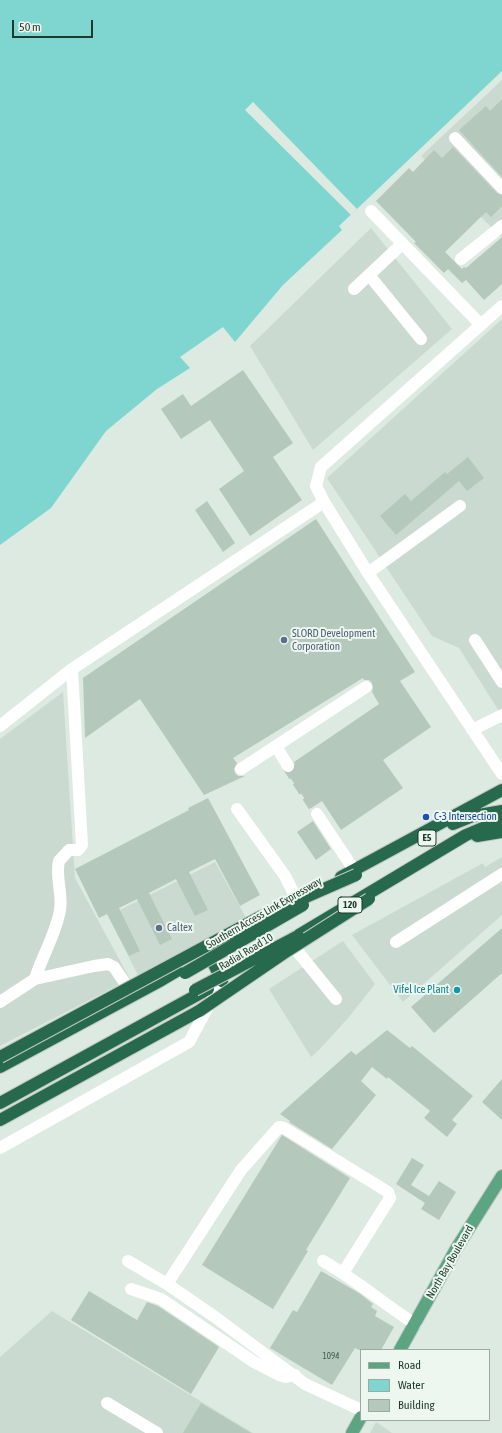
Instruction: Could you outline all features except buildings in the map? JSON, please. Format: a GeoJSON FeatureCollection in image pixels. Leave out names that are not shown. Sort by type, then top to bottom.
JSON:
{"type":"FeatureCollection","features":[{"type":"Feature","properties":{"kind":"highway","name":"Radial Road 10"},"geometry":{"type":"LineString","coordinates":[[0,1067],[133,995],[297,900],[355,872],[502,790]]}},
{"type":"Feature","properties":{"kind":"highway","name":"E5"},"geometry":{"type":"LineString","coordinates":[[355,872],[462,820],[484,813],[502,811]]}},
{"type":"Feature","properties":{"kind":"highway","name":"Radial Road 10"},"geometry":{"type":"LineString","coordinates":[[0,1103],[222,981],[466,835],[502,820]]}},
{"type":"Feature","properties":{"kind":"highway"},"geometry":{"type":"LineString","coordinates":[[478,830],[502,828]]}},
{"type":"Feature","properties":{"kind":"highway","name":"E5"},"geometry":{"type":"LineString","coordinates":[[369,899],[465,840],[477,836],[502,832]]}},
{"type":"Feature","properties":{"kind":"highway","name":"Southern Access Link Expressway"},"geometry":{"type":"LineString","coordinates":[[185,973],[355,872]]}},
{"type":"Feature","properties":{"kind":"highway"},"geometry":{"type":"LineString","coordinates":[[0,1057],[260,917],[355,872]]}},
{"type":"Feature","properties":{"kind":"highway"},"geometry":{"type":"LineString","coordinates":[[195,990],[369,899]]}},
{"type":"Feature","properties":{"kind":"highway"},"geometry":{"type":"LineString","coordinates":[[0,1120],[199,1011],[284,953],[369,899]]}},
{"type":"Feature","properties":{"kind":"highway"},"geometry":{"type":"LineString","coordinates":[[208,952],[222,981]]}},
{"type":"Feature","properties":{"kind":"main road","name":"North Bay Boulevard"},"geometry":{"type":"LineString","coordinates":[[401,1349],[456,1249],[502,1176]]}},
{"type":"Feature","properties":{"kind":"main road"},"geometry":{"type":"LineString","coordinates":[[352,1433],[360,1419]]}},
{"type":"Feature","properties":{"kind":"street"},"geometry":{"type":"LineString","coordinates":[[455,138],[502,188]]}},
{"type":"Feature","properties":{"kind":"street"},"geometry":{"type":"LineString","coordinates":[[371,212],[481,325]]}},
{"type":"Feature","properties":{"kind":"street"},"geometry":{"type":"LineString","coordinates":[[461,259],[502,226]]}},
{"type":"Feature","properties":{"kind":"street"},"geometry":{"type":"LineString","coordinates":[[354,289],[402,244]]}},
{"type":"Feature","properties":{"kind":"street"},"geometry":{"type":"LineString","coordinates":[[369,275],[421,340]]}},
{"type":"Feature","properties":{"kind":"street"},"geometry":{"type":"LineString","coordinates":[[502,306],[321,467],[316,486],[324,502],[368,573],[502,774]]}},
{"type":"Feature","properties":{"kind":"street"},"geometry":{"type":"LineString","coordinates":[[0,726],[72,669],[324,502]]}},
{"type":"Feature","properties":{"kind":"street"},"geometry":{"type":"LineString","coordinates":[[368,573],[460,506]]}},
{"type":"Feature","properties":{"kind":"street"},"geometry":{"type":"LineString","coordinates":[[475,640],[502,682]]}},
{"type":"Feature","properties":{"kind":"street"},"geometry":{"type":"LineString","coordinates":[[35,979],[60,913],[61,895],[59,861],[69,850],[78,850],[82,845],[72,669]]}},
{"type":"Feature","properties":{"kind":"street"},"geometry":{"type":"LineString","coordinates":[[241,769],[366,687]]}},
{"type":"Feature","properties":{"kind":"street"},"geometry":{"type":"LineString","coordinates":[[472,730],[502,715]]}},
{"type":"Feature","properties":{"kind":"street"},"geometry":{"type":"LineString","coordinates":[[276,746],[288,766]]}},
{"type":"Feature","properties":{"kind":"street"},"geometry":{"type":"LineString","coordinates":[[237,809],[285,876],[297,900]]}},
{"type":"Feature","properties":{"kind":"street"},"geometry":{"type":"LineString","coordinates":[[317,814],[355,872]]}},
{"type":"Feature","properties":{"kind":"street"},"geometry":{"type":"LineString","coordinates":[[396,942],[502,874]]}},
{"type":"Feature","properties":{"kind":"street"},"geometry":{"type":"LineString","coordinates":[[289,941],[336,999]]}},
{"type":"Feature","properties":{"kind":"street"},"geometry":{"type":"LineString","coordinates":[[0,1002],[35,979],[108,964],[114,967],[133,995]]}},
{"type":"Feature","properties":{"kind":"street"},"geometry":{"type":"LineString","coordinates":[[0,1148],[189,1042],[222,981]]}},
{"type":"Feature","properties":{"kind":"street"},"geometry":{"type":"LineString","coordinates":[[167,1284],[241,1170],[279,1127],[284,1128],[388,1192],[390,1198],[343,1273]]}},
{"type":"Feature","properties":{"kind":"street"},"geometry":{"type":"LineString","coordinates":[[128,1261],[167,1284],[216,1317],[305,1384],[360,1410]]}},
{"type":"Feature","properties":{"kind":"street"},"geometry":{"type":"LineString","coordinates":[[323,1261],[343,1273],[415,1324]]}},
{"type":"Feature","properties":{"kind":"street"},"geometry":{"type":"LineString","coordinates":[[131,1289],[161,1298],[254,1362],[280,1376],[286,1377],[295,1375]]}},
{"type":"Feature","properties":{"kind":"street"},"geometry":{"type":"LineString","coordinates":[[107,1403],[157,1433]]}},
{"type":"Feature","properties":{"kind":"shaded area"},"geometry":{"type":"Polygon","coordinates":[[[502,80],[502,238],[421,156],[502,80]]]}},
{"type":"Feature","properties":{"kind":"shaded area"},"geometry":{"type":"Polygon","coordinates":[[[371,228],[452,329],[313,450],[250,346],[371,228]]]}},
{"type":"Feature","properties":{"kind":"shaded area"},"geometry":{"type":"Polygon","coordinates":[[[502,319],[502,716],[459,648],[432,636],[327,478],[502,319]]]}},
{"type":"Feature","properties":{"kind":"shaded area"},"geometry":{"type":"Polygon","coordinates":[[[63,692],[75,878],[130,979],[0,1046],[0,739],[63,692]]]}},
{"type":"Feature","properties":{"kind":"shaded area"},"geometry":{"type":"Polygon","coordinates":[[[502,857],[502,915],[403,1002],[352,935],[483,863],[485,867],[502,857]]]}},
{"type":"Feature","properties":{"kind":"shaded area"},"geometry":{"type":"Polygon","coordinates":[[[215,862],[249,923],[141,981],[108,916],[215,862]]]}},
{"type":"Feature","properties":{"kind":"shaded area"},"geometry":{"type":"Polygon","coordinates":[[[343,941],[375,984],[349,1017],[311,1057],[269,989],[343,941]]]}},
{"type":"Feature","properties":{"kind":"shaded area"},"geometry":{"type":"Polygon","coordinates":[[[52,1311],[253,1433],[0,1433],[0,1357],[52,1311]]]}},
{"type":"Feature","properties":{"kind":"shaded area"},"geometry":{"type":"Polygon","coordinates":[[[376,1422],[392,1433],[370,1433],[376,1422]]]}},
{"type":"Feature","properties":{"kind":"water"},"geometry":{"type":"Polygon","coordinates":[[[0,0],[502,0],[502,71],[339,226],[342,230],[283,285],[235,342],[223,327],[180,357],[190,368],[157,389],[106,431],[51,508],[0,545],[0,0]]]}},
{"type":"Feature","properties":{"kind":"pier"},"geometry":{"type":"Polygon","coordinates":[[[253,102],[357,209],[351,215],[245,110],[253,102]]]}},
{"type":"Feature","properties":{"kind":"tunnel"},"geometry":{"type":"LineString","coordinates":[[288,766],[314,806]]}},
{"type":"Feature","properties":{"kind":"place","name":"SLORD Development Corporation"},"geometry":{"type":"Point","coordinates":[284,640]}},
{"type":"Feature","properties":{"kind":"place","name":"C-3 Intersection"},"geometry":{"type":"Point","coordinates":[426,817]}},
{"type":"Feature","properties":{"kind":"place","name":"Caltex"},"geometry":{"type":"Point","coordinates":[159,928]}},
{"type":"Feature","properties":{"kind":"place","name":"Vifel Ice Plant"},"geometry":{"type":"Point","coordinates":[457,990]}}]}
